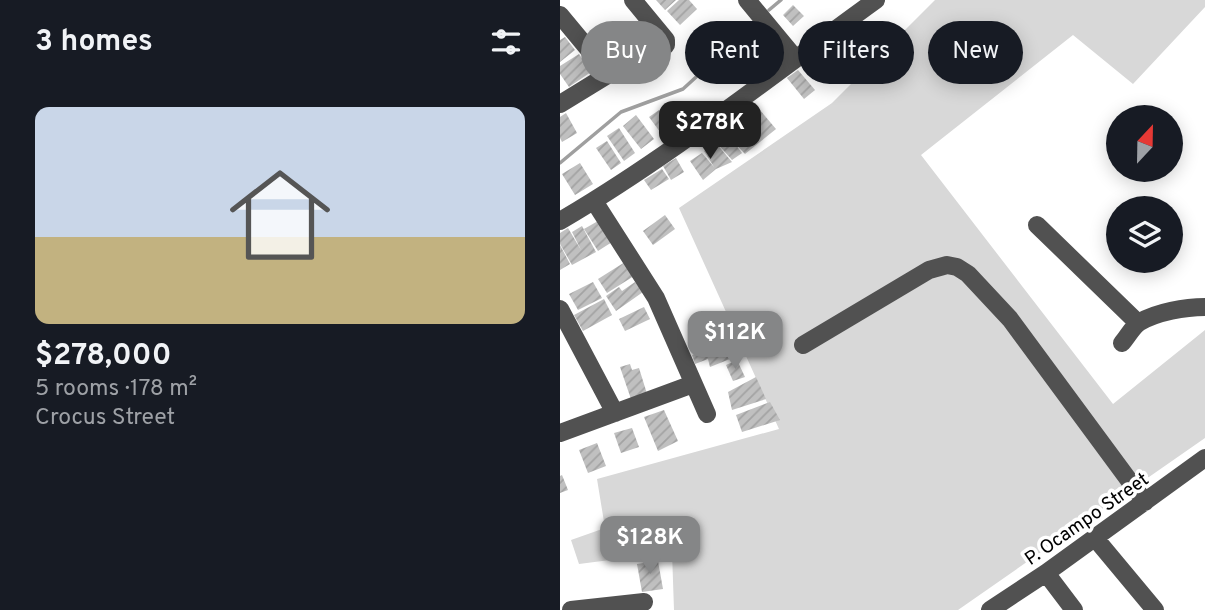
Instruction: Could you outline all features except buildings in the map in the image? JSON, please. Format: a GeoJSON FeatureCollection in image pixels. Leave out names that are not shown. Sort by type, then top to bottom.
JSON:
{"type":"FeatureCollection","features":[{"type":"Feature","properties":{"kind":"street"},"geometry":{"type":"LineString","coordinates":[[633,0],[650,21]]}},
{"type":"Feature","properties":{"kind":"street"},"geometry":{"type":"LineString","coordinates":[[747,0],[795,58]]}},
{"type":"Feature","properties":{"kind":"street"},"geometry":{"type":"LineString","coordinates":[[560,221],[730,109],[876,0]]}},
{"type":"Feature","properties":{"kind":"street"},"geometry":{"type":"LineString","coordinates":[[560,15],[581,40]]}},
{"type":"Feature","properties":{"kind":"street"},"geometry":{"type":"LineString","coordinates":[[560,104],[593,84]]}},
{"type":"Feature","properties":{"kind":"street"},"geometry":{"type":"LineString","coordinates":[[594,201],[656,298],[707,414]]}},
{"type":"Feature","properties":{"kind":"street"},"geometry":{"type":"LineString","coordinates":[[1037,225],[1138,323]]}},
{"type":"Feature","properties":{"kind":"street"},"geometry":{"type":"LineString","coordinates":[[803,345],[929,270],[947,265],[957,267],[968,274],[1010,319],[1144,502]]}},
{"type":"Feature","properties":{"kind":"street"},"geometry":{"type":"LineString","coordinates":[[1122,343],[1138,323],[1191,307],[1205,307]]}},
{"type":"Feature","properties":{"kind":"street"},"geometry":{"type":"LineString","coordinates":[[560,309],[566,332],[615,413]]}},
{"type":"Feature","properties":{"kind":"street"},"geometry":{"type":"LineString","coordinates":[[560,433],[693,384]]}},
{"type":"Feature","properties":{"kind":"street","name":"P. Ocampo Street"},"geometry":{"type":"LineString","coordinates":[[990,610],[1046,573],[1205,458]]}},
{"type":"Feature","properties":{"kind":"street"},"geometry":{"type":"LineString","coordinates":[[1095,538],[1155,610]]}},
{"type":"Feature","properties":{"kind":"street"},"geometry":{"type":"LineString","coordinates":[[1046,573],[1074,610]]}},
{"type":"Feature","properties":{"kind":"street"},"geometry":{"type":"LineString","coordinates":[[571,610],[644,602]]}},
{"type":"Feature","properties":{"kind":"shaded area"},"geometry":{"type":"Polygon","coordinates":[[[935,0],[1205,0],[1205,7],[1133,84],[1073,35],[1023,74],[1023,21],[928,21],[928,84],[1011,84],[921,155],[1113,404],[1205,330],[1205,438],[958,610],[674,610],[672,552],[579,564],[571,540],[605,528],[597,479],[779,429],[679,208],[832,103],[851,84],[914,84],[914,21],[935,0]]]}},
{"type":"Feature","properties":{"kind":"waterway"},"geometry":{"type":"LineString","coordinates":[[769,10],[781,0]]}},
{"type":"Feature","properties":{"kind":"waterway"},"geometry":{"type":"LineString","coordinates":[[560,163],[621,112],[683,89],[688,84]]}}]}
